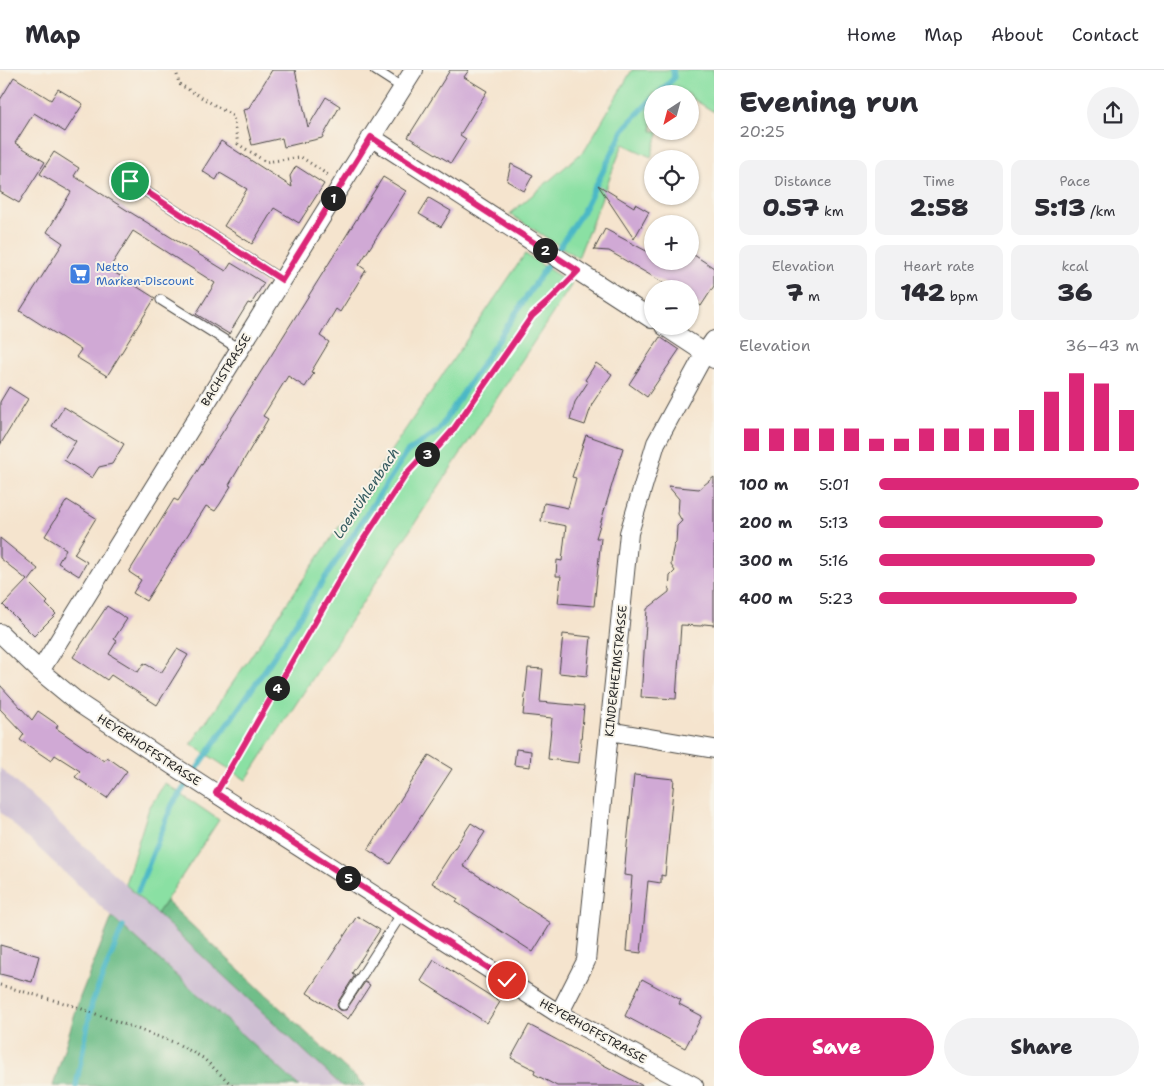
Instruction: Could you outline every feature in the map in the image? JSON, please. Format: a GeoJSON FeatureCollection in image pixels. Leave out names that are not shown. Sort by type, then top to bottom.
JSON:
{"type":"FeatureCollection","features":[{"type":"Feature","properties":{"kind":"street","name":"BACHSTRASSE"},"geometry":{"type":"LineString","coordinates":[[40,671],[414,70]]}},
{"type":"Feature","properties":{"kind":"street"},"geometry":{"type":"LineString","coordinates":[[371,137],[644,314]]}},
{"type":"Feature","properties":{"kind":"street"},"geometry":{"type":"LineString","coordinates":[[681,335],[711,351]]}},
{"type":"Feature","properties":{"kind":"street","name":"KINDERHEIMSTRASSE"},"geometry":{"type":"LineString","coordinates":[[559,1014],[586,962],[630,533],[656,444],[711,351]]}},
{"type":"Feature","properties":{"kind":"street","name":"HEYERHOFFSTRASSE"},"geometry":{"type":"LineString","coordinates":[[0,633],[40,671],[80,704],[178,769],[559,1014],[694,1086]]}},
{"type":"Feature","properties":{"kind":"street"},"geometry":{"type":"LineString","coordinates":[[610,731],[714,749]]}},
{"type":"Feature","properties":{"kind":"lane"},"geometry":{"type":"LineString","coordinates":[[374,70],[402,88]]}},
{"type":"Feature","properties":{"kind":"lane"},"geometry":{"type":"LineString","coordinates":[[130,181],[282,280]]}},
{"type":"Feature","properties":{"kind":"lane"},"geometry":{"type":"LineString","coordinates":[[160,300],[239,349]]}},
{"type":"Feature","properties":{"kind":"lane"},"geometry":{"type":"LineString","coordinates":[[343,1005],[402,913]]}},
{"type":"Feature","properties":{"kind":"path"},"geometry":{"type":"LineString","coordinates":[[176,70],[179,84],[233,116],[238,144],[266,162],[301,157],[342,184]]}},
{"type":"Feature","properties":{"kind":"path"},"geometry":{"type":"LineString","coordinates":[[212,791],[358,548],[407,473],[420,459],[438,447],[453,430],[532,316],[578,271]]}},
{"type":"Feature","properties":{"kind":"path"},"geometry":{"type":"LineString","coordinates":[[0,985],[71,1005],[176,1043],[203,1058],[233,1086]]}},
{"type":"Feature","properties":{"kind":"shaded area"},"geometry":{"type":"Polygon","coordinates":[[[0,768],[342,1086],[299,1086],[112,917],[0,812],[0,768]]]}},
{"type":"Feature","properties":{"kind":"green space"},"geometry":{"type":"Polygon","coordinates":[[[632,70],[714,70],[714,112],[699,103],[699,85],[644,85],[644,140],[656,140],[653,150],[644,150],[644,154],[623,144],[578,258],[510,214],[585,150],[632,70]]]}},
{"type":"Feature","properties":{"kind":"green space"},"geometry":{"type":"Polygon","coordinates":[[[525,254],[572,284],[246,780],[191,744],[525,254]]]}},
{"type":"Feature","properties":{"kind":"green space"},"geometry":{"type":"Polygon","coordinates":[[[165,783],[219,820],[157,914],[125,884],[149,808],[165,783]]]}},
{"type":"Feature","properties":{"kind":"green space"},"geometry":{"type":"Polygon","coordinates":[[[166,901],[365,1086],[342,1086],[157,914],[166,901]]]}},
{"type":"Feature","properties":{"kind":"green space"},"geometry":{"type":"Polygon","coordinates":[[[112,917],[299,1086],[53,1086],[80,997],[112,917]]]}},
{"type":"Feature","properties":{"kind":"building"},"geometry":{"type":"Polygon","coordinates":[[[272,70],[295,70],[308,127],[326,97],[340,106],[322,138],[284,147],[282,138],[252,145],[243,110],[248,109],[272,70]]]}},
{"type":"Feature","properties":{"kind":"building"},"geometry":{"type":"Polygon","coordinates":[[[450,70],[469,70],[464,77],[487,91],[460,135],[466,139],[451,163],[408,137],[450,70]]]}},
{"type":"Feature","properties":{"kind":"building"},"geometry":{"type":"Polygon","coordinates":[[[14,77],[51,100],[58,89],[83,104],[65,132],[34,113],[15,143],[45,162],[19,203],[0,192],[0,100],[14,77]]]}},
{"type":"Feature","properties":{"kind":"building"},"geometry":{"type":"Polygon","coordinates":[[[221,141],[292,187],[290,176],[296,166],[324,184],[299,223],[274,208],[252,244],[224,226],[247,189],[220,173],[216,180],[202,171],[221,141]]]}},
{"type":"Feature","properties":{"kind":"building"},"geometry":{"type":"Polygon","coordinates":[[[54,152],[79,168],[74,176],[125,209],[226,271],[231,263],[264,283],[251,304],[248,303],[229,334],[196,314],[215,283],[133,231],[109,269],[155,298],[107,376],[76,357],[81,350],[20,311],[63,243],[47,232],[71,192],[40,174],[54,152]]]}},
{"type":"Feature","properties":{"kind":"building"},"geometry":{"type":"Polygon","coordinates":[[[511,164],[533,175],[524,191],[507,181],[511,164]]]}},
{"type":"Feature","properties":{"kind":"building"},"geometry":{"type":"Polygon","coordinates":[[[383,177],[406,191],[359,265],[366,270],[340,312],[336,309],[320,336],[329,342],[311,372],[314,373],[305,387],[288,376],[263,416],[268,419],[229,485],[231,486],[220,504],[215,511],[206,506],[146,601],[133,593],[141,580],[129,572],[174,499],[178,501],[242,402],[383,177]]]}},
{"type":"Feature","properties":{"kind":"building"},"geometry":{"type":"Polygon","coordinates":[[[598,185],[634,207],[635,204],[649,212],[647,215],[644,215],[644,221],[634,239],[598,185]]]}},
{"type":"Feature","properties":{"kind":"building"},"geometry":{"type":"Polygon","coordinates":[[[429,198],[451,211],[441,227],[419,214],[429,198]]]}},
{"type":"Feature","properties":{"kind":"building"},"geometry":{"type":"Polygon","coordinates":[[[605,229],[644,250],[644,270],[699,270],[699,258],[714,268],[714,286],[701,306],[699,305],[699,280],[659,280],[609,251],[594,250],[605,229]]]}},
{"type":"Feature","properties":{"kind":"building"},"geometry":{"type":"Polygon","coordinates":[[[660,337],[679,350],[647,397],[629,384],[660,337]]]}},
{"type":"Feature","properties":{"kind":"building"},"geometry":{"type":"Polygon","coordinates":[[[596,363],[612,374],[592,404],[585,425],[570,420],[575,402],[588,382],[585,380],[596,363]]]}},
{"type":"Feature","properties":{"kind":"building"},"geometry":{"type":"Polygon","coordinates":[[[9,387],[28,399],[0,445],[0,402],[9,387]]]}},
{"type":"Feature","properties":{"kind":"building"},"geometry":{"type":"Polygon","coordinates":[[[64,407],[124,444],[112,464],[99,467],[92,478],[64,460],[76,441],[52,426],[64,407]]]}},
{"type":"Feature","properties":{"kind":"building"},"geometry":{"type":"Polygon","coordinates":[[[586,435],[623,448],[596,538],[601,538],[594,606],[558,603],[561,576],[556,576],[557,560],[562,561],[566,526],[541,521],[544,503],[568,508],[576,478],[572,477],[586,435]]]}},
{"type":"Feature","properties":{"kind":"building"},"geometry":{"type":"Polygon","coordinates":[[[714,477],[714,625],[681,625],[676,699],[641,697],[647,609],[669,592],[670,576],[675,571],[671,565],[674,545],[676,543],[677,526],[682,521],[678,514],[679,499],[668,486],[699,489],[714,477]]]}},
{"type":"Feature","properties":{"kind":"building"},"geometry":{"type":"Polygon","coordinates":[[[67,500],[96,518],[74,554],[87,562],[79,576],[58,563],[66,549],[45,536],[67,500]]]}},
{"type":"Feature","properties":{"kind":"building"},"geometry":{"type":"Polygon","coordinates":[[[0,538],[38,569],[28,582],[48,602],[46,604],[56,614],[34,636],[3,605],[27,580],[0,558],[0,538]]]}},
{"type":"Feature","properties":{"kind":"building"},"geometry":{"type":"Polygon","coordinates":[[[107,606],[127,619],[114,639],[117,641],[109,654],[138,672],[144,663],[161,673],[177,649],[188,655],[157,705],[111,675],[107,680],[73,657],[107,606]]]}},
{"type":"Feature","properties":{"kind":"building"},"geometry":{"type":"Polygon","coordinates":[[[563,634],[591,637],[587,676],[559,673],[563,634]]]}},
{"type":"Feature","properties":{"kind":"building"},"geometry":{"type":"Polygon","coordinates":[[[528,668],[543,669],[540,702],[584,706],[579,763],[548,759],[552,718],[523,715],[528,668]]]}},
{"type":"Feature","properties":{"kind":"building"},"geometry":{"type":"Polygon","coordinates":[[[0,685],[32,720],[38,711],[58,725],[56,728],[104,761],[107,757],[127,771],[107,798],[75,777],[80,771],[55,755],[51,761],[20,740],[24,734],[0,709],[0,685]]]}},
{"type":"Feature","properties":{"kind":"building"},"geometry":{"type":"Polygon","coordinates":[[[516,749],[531,751],[530,767],[514,765],[516,749]]]}},
{"type":"Feature","properties":{"kind":"building"},"geometry":{"type":"Polygon","coordinates":[[[429,755],[452,769],[390,864],[368,850],[429,755]]]}},
{"type":"Feature","properties":{"kind":"building"},"geometry":{"type":"Polygon","coordinates":[[[634,775],[674,779],[665,876],[661,875],[661,883],[648,881],[641,953],[626,951],[632,876],[624,875],[634,775]]]}},
{"type":"Feature","properties":{"kind":"building"},"geometry":{"type":"Polygon","coordinates":[[[471,823],[485,832],[463,866],[551,923],[533,952],[456,902],[458,899],[432,883],[471,823]]]}},
{"type":"Feature","properties":{"kind":"building"},"geometry":{"type":"Polygon","coordinates":[[[357,916],[380,930],[352,973],[355,975],[338,1002],[339,1010],[346,1010],[365,982],[370,985],[348,1019],[307,993],[357,916]]]}},
{"type":"Feature","properties":{"kind":"building"},"geometry":{"type":"Polygon","coordinates":[[[0,945],[39,956],[32,982],[0,974],[0,945]]]}},
{"type":"Feature","properties":{"kind":"building"},"geometry":{"type":"Polygon","coordinates":[[[434,960],[500,1002],[487,1023],[421,981],[434,960]]]}},
{"type":"Feature","properties":{"kind":"building"},"geometry":{"type":"Polygon","coordinates":[[[642,979],[681,1000],[679,1004],[702,1016],[685,1048],[625,1016],[642,979]]]}},
{"type":"Feature","properties":{"kind":"building"},"geometry":{"type":"Polygon","coordinates":[[[529,1025],[643,1086],[557,1086],[534,1074],[535,1070],[511,1058],[529,1025]]]}},
{"type":"Feature","properties":{"kind":"waterway","name":"Loemühlenbach"},"geometry":{"type":"LineString","coordinates":[[667,85],[674,78],[673,70]]}},
{"type":"Feature","properties":{"kind":"waterway","name":"Loemühlenbach"},"geometry":{"type":"LineString","coordinates":[[138,891],[172,805],[267,667],[407,452],[438,431],[583,211],[625,127],[644,107]]}},
{"type":"Feature","properties":{"kind":"waterway","name":"Loemühlenbach"},"geometry":{"type":"LineString","coordinates":[[76,1086],[92,1003],[123,926]]}},
{"type":"Feature","properties":{"kind":"place","name":"Netto Marken-Discount"},"geometry":{"type":"Point","coordinates":[80,274]}},
{"type":"Feature","properties":{"kind":"route"},"geometry":{"type":"LineString","coordinates":[[130,181],[282,280],[371,137],[578,271],[532,316],[453,430],[438,447],[420,459],[407,473],[358,548],[216,793],[507,980]]}}]}
